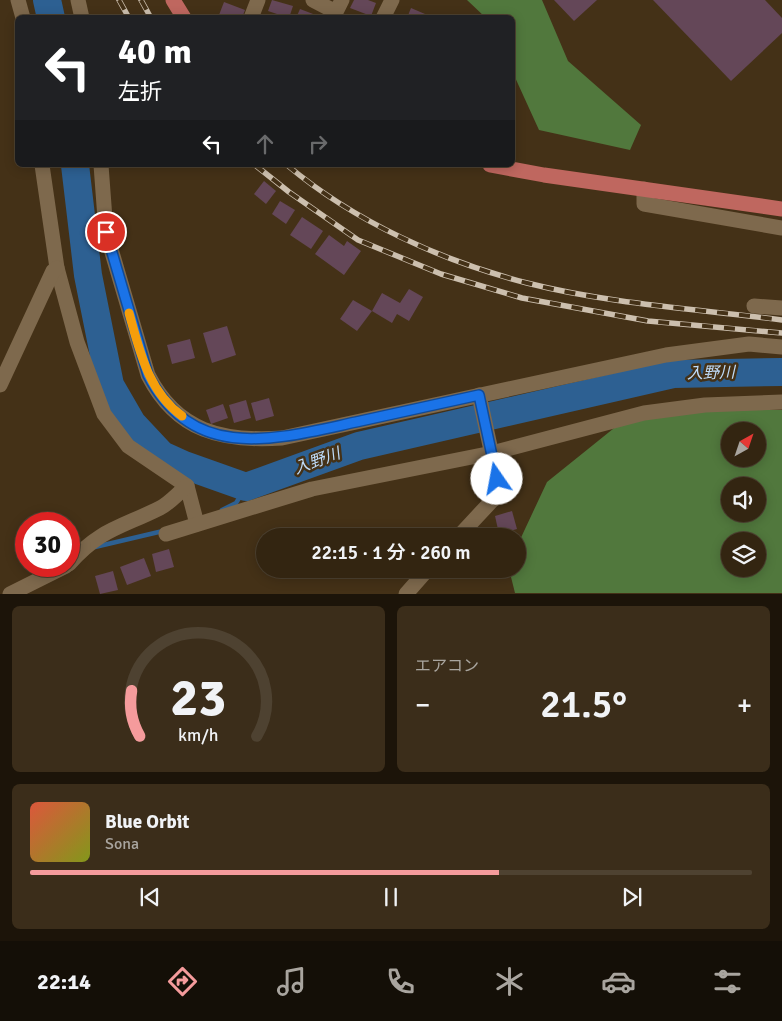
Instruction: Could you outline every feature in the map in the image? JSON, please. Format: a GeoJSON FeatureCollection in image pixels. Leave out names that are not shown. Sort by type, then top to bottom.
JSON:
{"type":"FeatureCollection","features":[{"type":"Feature","properties":{"kind":"main road"},"geometry":{"type":"LineString","coordinates":[[172,0],[182,15]]}},
{"type":"Feature","properties":{"kind":"main road"},"geometry":{"type":"LineString","coordinates":[[503,167],[782,208]]}},
{"type":"Feature","properties":{"kind":"street"},"geometry":{"type":"LineString","coordinates":[[18,0],[22,15]]}},
{"type":"Feature","properties":{"kind":"street"},"geometry":{"type":"LineString","coordinates":[[78,0],[81,15]]}},
{"type":"Feature","properties":{"kind":"street"},"geometry":{"type":"LineString","coordinates":[[252,15],[258,0]]}},
{"type":"Feature","properties":{"kind":"street"},"geometry":{"type":"LineString","coordinates":[[313,0],[336,12],[342,0]]}},
{"type":"Feature","properties":{"kind":"street"},"geometry":{"type":"LineString","coordinates":[[384,15],[392,0]]}},
{"type":"Feature","properties":{"kind":"street"},"geometry":{"type":"LineString","coordinates":[[42,167],[58,268],[77,342],[104,414],[128,446],[189,493],[197,522]]}},
{"type":"Feature","properties":{"kind":"street"},"geometry":{"type":"LineString","coordinates":[[101,167],[106,232],[148,375],[158,394],[199,429],[228,437],[282,438],[666,355],[749,344],[782,347]]}},
{"type":"Feature","properties":{"kind":"street"},"geometry":{"type":"LineString","coordinates":[[644,189],[644,204],[782,228]]}},
{"type":"Feature","properties":{"kind":"street"},"geometry":{"type":"LineString","coordinates":[[0,385],[34,309],[53,271],[58,268]]}},
{"type":"Feature","properties":{"kind":"street"},"geometry":{"type":"LineString","coordinates":[[754,306],[782,308]]}},
{"type":"Feature","properties":{"kind":"street"},"geometry":{"type":"LineString","coordinates":[[466,528],[500,492],[479,395]]}},
{"type":"Feature","properties":{"kind":"street"},"geometry":{"type":"LineString","coordinates":[[166,534],[197,522],[312,490],[644,413],[705,405],[782,402]]}},
{"type":"Feature","properties":{"kind":"street"},"geometry":{"type":"LineString","coordinates":[[80,552],[86,545],[109,529],[162,507],[189,493]]}},
{"type":"Feature","properties":{"kind":"street"},"geometry":{"type":"LineString","coordinates":[[10,594],[44,577]]}},
{"type":"Feature","properties":{"kind":"street"},"geometry":{"type":"LineString","coordinates":[[406,594],[420,578]]}},
{"type":"Feature","properties":{"kind":"green space"},"geometry":{"type":"Polygon","coordinates":[[[467,0],[542,0],[568,61],[641,125],[630,150],[539,130],[515,77],[515,15],[483,15],[467,0]]]}},
{"type":"Feature","properties":{"kind":"green space"},"geometry":{"type":"Polygon","coordinates":[[[639,408],[782,410],[782,593],[515,593],[511,578],[526,578],[525,528],[547,482],[639,408]]]}},
{"type":"Feature","properties":{"kind":"building"},"geometry":{"type":"Polygon","coordinates":[[[272,0],[293,6],[290,15],[280,15],[268,11],[272,0]]]}},
{"type":"Feature","properties":{"kind":"building"},"geometry":{"type":"Polygon","coordinates":[[[354,0],[368,0],[376,3],[371,15],[350,8],[354,0]]]}},
{"type":"Feature","properties":{"kind":"building"},"geometry":{"type":"Polygon","coordinates":[[[554,0],[597,0],[574,21],[554,0]]]}},
{"type":"Feature","properties":{"kind":"building"},"geometry":{"type":"Polygon","coordinates":[[[653,0],[765,0],[782,18],[782,33],[731,81],[653,0]]]}},
{"type":"Feature","properties":{"kind":"building"},"geometry":{"type":"Polygon","coordinates":[[[224,2],[245,10],[243,15],[219,15],[224,2]]]}},
{"type":"Feature","properties":{"kind":"building"},"geometry":{"type":"Polygon","coordinates":[[[411,8],[425,14],[425,15],[408,15],[411,8]]]}},
{"type":"Feature","properties":{"kind":"building"},"geometry":{"type":"Polygon","coordinates":[[[300,9],[316,15],[297,15],[300,9]]]}},
{"type":"Feature","properties":{"kind":"building"},"geometry":{"type":"Polygon","coordinates":[[[264,181],[276,191],[266,204],[254,194],[264,181]]]}},
{"type":"Feature","properties":{"kind":"building"},"geometry":{"type":"Polygon","coordinates":[[[280,201],[295,210],[286,224],[272,214],[280,201]]]}},
{"type":"Feature","properties":{"kind":"building"},"geometry":{"type":"Polygon","coordinates":[[[302,217],[323,231],[311,249],[290,235],[302,217]]]}},
{"type":"Feature","properties":{"kind":"building"},"geometry":{"type":"Polygon","coordinates":[[[329,235],[344,246],[347,241],[361,251],[344,275],[315,254],[329,235]]]}},
{"type":"Feature","properties":{"kind":"building"},"geometry":{"type":"Polygon","coordinates":[[[409,289],[423,297],[409,321],[397,314],[392,323],[372,311],[382,293],[400,303],[409,289]]]}},
{"type":"Feature","properties":{"kind":"building"},"geometry":{"type":"Polygon","coordinates":[[[353,300],[372,311],[357,331],[340,319],[353,300]]]}},
{"type":"Feature","properties":{"kind":"building"},"geometry":{"type":"Polygon","coordinates":[[[227,326],[236,355],[212,363],[203,333],[227,326]]]}},
{"type":"Feature","properties":{"kind":"building"},"geometry":{"type":"Polygon","coordinates":[[[190,339],[195,358],[172,364],[167,345],[190,339]]]}},
{"type":"Feature","properties":{"kind":"building"},"geometry":{"type":"Polygon","coordinates":[[[269,398],[274,416],[256,421],[251,403],[269,398]]]}},
{"type":"Feature","properties":{"kind":"building"},"geometry":{"type":"Polygon","coordinates":[[[246,400],[251,418],[234,423],[229,405],[246,400]]]}},
{"type":"Feature","properties":{"kind":"building"},"geometry":{"type":"Polygon","coordinates":[[[223,404],[228,418],[211,424],[206,410],[223,404]]]}},
{"type":"Feature","properties":{"kind":"building"},"geometry":{"type":"Polygon","coordinates":[[[512,511],[517,528],[498,528],[495,516],[512,511]]]}},
{"type":"Feature","properties":{"kind":"building"},"geometry":{"type":"Polygon","coordinates":[[[169,549],[174,567],[156,572],[152,554],[169,549]]]}},
{"type":"Feature","properties":{"kind":"building"},"geometry":{"type":"Polygon","coordinates":[[[144,558],[151,576],[127,585],[120,567],[144,558]]]}},
{"type":"Feature","properties":{"kind":"building"},"geometry":{"type":"Polygon","coordinates":[[[113,571],[118,590],[100,594],[95,576],[113,571]]]}},
{"type":"Feature","properties":{"kind":"waterway","name":"入野川"},"geometry":{"type":"LineString","coordinates":[[47,0],[50,15]]}},
{"type":"Feature","properties":{"kind":"waterway","name":"入野川"},"geometry":{"type":"LineString","coordinates":[[75,167],[88,275],[110,385],[132,423],[162,455],[184,465],[246,487],[359,446],[673,374],[782,372]]}},
{"type":"Feature","properties":{"kind":"waterway"},"geometry":{"type":"LineString","coordinates":[[222,510],[236,503],[246,487]]}},
{"type":"Feature","properties":{"kind":"waterway"},"geometry":{"type":"LineString","coordinates":[[95,547],[163,531]]}},
{"type":"Feature","properties":{"kind":"railway"},"geometry":{"type":"LineString","coordinates":[[119,0],[127,15]]}},
{"type":"Feature","properties":{"kind":"railway"},"geometry":{"type":"LineString","coordinates":[[141,0],[149,15]]}},
{"type":"Feature","properties":{"kind":"railway"},"geometry":{"type":"LineString","coordinates":[[258,167],[289,192],[358,240],[441,274],[522,298],[648,321],[782,333]]}},
{"type":"Feature","properties":{"kind":"railway"},"geometry":{"type":"LineString","coordinates":[[289,167],[313,186],[370,222],[432,251],[495,274],[527,283],[590,296],[782,320]]}},
{"type":"Feature","properties":{"kind":"slow traffic"},"geometry":{"type":"LineString","coordinates":[[129,313],[148,375],[158,394],[171,408],[182,416]]}},
{"type":"Feature","properties":{"kind":"route"},"geometry":{"type":"LineString","coordinates":[[106,232],[129,316],[148,375],[158,394],[171,408],[199,429],[228,437],[260,440],[282,438],[479,395],[497,479]]}}]}
